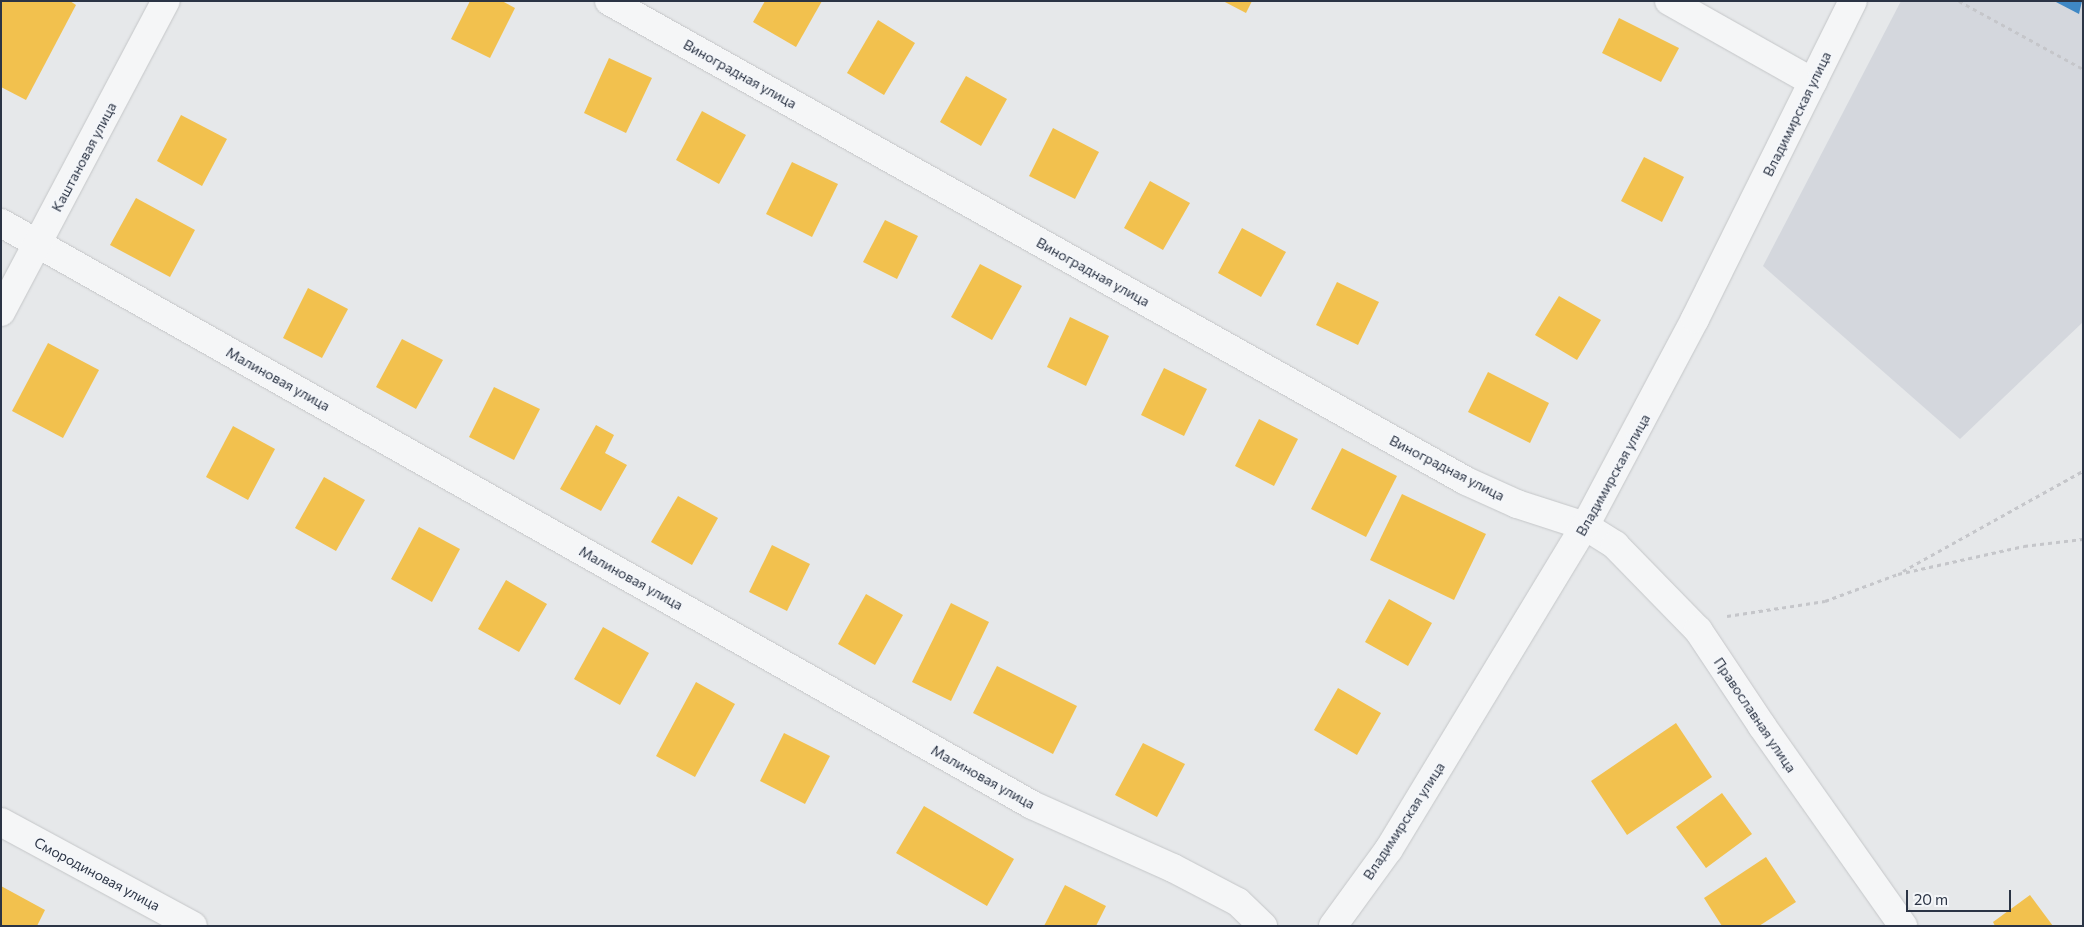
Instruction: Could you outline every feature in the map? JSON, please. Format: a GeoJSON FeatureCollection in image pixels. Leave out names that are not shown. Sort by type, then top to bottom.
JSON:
{"type":"FeatureCollection","features":[{"type":"Feature","properties":{"kind":"street","name":"Каштановая улица"},"geometry":{"type":"LineString","coordinates":[[1,312],[166,1]]}},
{"type":"Feature","properties":{"kind":"street","name":"Виноградная улица"},"geometry":{"type":"LineString","coordinates":[[609,1],[1466,481],[1517,504],[1585,526]]}},
{"type":"Feature","properties":{"kind":"street"},"geometry":{"type":"LineString","coordinates":[[1669,1],[1813,82]]}},
{"type":"Feature","properties":{"kind":"street","name":"Владимирская улица"},"geometry":{"type":"LineString","coordinates":[[1333,926],[1389,849],[1585,526],[1690,328],[1854,1]]}},
{"type":"Feature","properties":{"kind":"street","name":"Малиновая улица"},"geometry":{"type":"LineString","coordinates":[[1,223],[1032,806],[1173,868],[1238,902],[1263,926]]}},
{"type":"Feature","properties":{"kind":"street","name":"Православная улица"},"geometry":{"type":"LineString","coordinates":[[1585,526],[1615,545],[1698,630],[1762,726],[1903,926]]}},
{"type":"Feature","properties":{"kind":"street","name":"Смородиновая улица"},"geometry":{"type":"LineString","coordinates":[[1,822],[193,926]]}},
{"type":"Feature","properties":{"kind":"path"},"geometry":{"type":"LineString","coordinates":[[1960,1],[2083,69]]}},
{"type":"Feature","properties":{"kind":"path"},"geometry":{"type":"LineString","coordinates":[[1898,574],[2083,471]]}},
{"type":"Feature","properties":{"kind":"path"},"geometry":{"type":"LineString","coordinates":[[1698,630],[1716,617],[1825,601],[1898,574],[2024,546],[2083,539]]}},
{"type":"Feature","properties":{"kind":"shaded area"},"geometry":{"type":"Polygon","coordinates":[[[1901,1],[2083,1],[2083,322],[1960,439],[1763,266],[1901,1]]]}},
{"type":"Feature","properties":{"kind":"building: Homes"},"geometry":{"type":"Polygon","coordinates":[[[1,1],[70,1],[76,5],[26,100],[1,87],[1,1]]]}},
{"type":"Feature","properties":{"kind":"building: Homes"},"geometry":{"type":"Polygon","coordinates":[[[470,1],[502,1],[515,8],[490,58],[451,39],[470,1]]]}},
{"type":"Feature","properties":{"kind":"building: Homes"},"geometry":{"type":"Polygon","coordinates":[[[765,1],[822,1],[796,47],[753,22],[765,1]]]}},
{"type":"Feature","properties":{"kind":"building: Homes"},"geometry":{"type":"Polygon","coordinates":[[[1223,1],[1252,1],[1246,13],[1223,1]]]}},
{"type":"Feature","properties":{"kind":"building: Homes"},"geometry":{"type":"Polygon","coordinates":[[[1619,18],[1679,48],[1661,82],[1602,53],[1619,18]]]}},
{"type":"Feature","properties":{"kind":"building: Homes"},"geometry":{"type":"Polygon","coordinates":[[[878,20],[915,43],[884,95],[847,73],[878,20]]]}},
{"type":"Feature","properties":{"kind":"building: Homes"},"geometry":{"type":"Polygon","coordinates":[[[609,58],[652,78],[626,133],[584,113],[609,58]]]}},
{"type":"Feature","properties":{"kind":"building: Homes"},"geometry":{"type":"Polygon","coordinates":[[[966,76],[1007,99],[981,146],[940,122],[966,76]]]}},
{"type":"Feature","properties":{"kind":"building: Homes"},"geometry":{"type":"Polygon","coordinates":[[[702,111],[746,135],[719,184],[676,160],[702,111]]]}},
{"type":"Feature","properties":{"kind":"building: Homes"},"geometry":{"type":"Polygon","coordinates":[[[181,115],[227,139],[202,186],[157,161],[181,115]]]}},
{"type":"Feature","properties":{"kind":"building: Homes"},"geometry":{"type":"Polygon","coordinates":[[[1053,128],[1099,152],[1075,199],[1029,176],[1053,128]]]}},
{"type":"Feature","properties":{"kind":"building: Homes"},"geometry":{"type":"Polygon","coordinates":[[[1644,157],[1684,177],[1662,222],[1621,201],[1644,157]]]}},
{"type":"Feature","properties":{"kind":"building: Homes"},"geometry":{"type":"Polygon","coordinates":[[[792,162],[838,184],[812,237],[766,214],[792,162]]]}},
{"type":"Feature","properties":{"kind":"building: Homes"},"geometry":{"type":"Polygon","coordinates":[[[1150,181],[1190,203],[1163,250],[1124,228],[1150,181]]]}},
{"type":"Feature","properties":{"kind":"building: Homes"},"geometry":{"type":"Polygon","coordinates":[[[136,198],[195,230],[170,277],[110,245],[136,198]]]}},
{"type":"Feature","properties":{"kind":"building: Homes"},"geometry":{"type":"Polygon","coordinates":[[[885,220],[918,236],[897,279],[863,262],[885,220]]]}},
{"type":"Feature","properties":{"kind":"building: Homes"},"geometry":{"type":"Polygon","coordinates":[[[1242,228],[1286,252],[1261,297],[1218,273],[1242,228]]]}},
{"type":"Feature","properties":{"kind":"building: Homes"},"geometry":{"type":"Polygon","coordinates":[[[980,264],[1022,286],[992,340],[951,317],[980,264]]]}},
{"type":"Feature","properties":{"kind":"building: Homes"},"geometry":{"type":"Polygon","coordinates":[[[1337,282],[1379,302],[1358,345],[1316,325],[1337,282]]]}},
{"type":"Feature","properties":{"kind":"building: Homes"},"geometry":{"type":"Polygon","coordinates":[[[308,288],[348,309],[322,358],[283,338],[308,288]]]}},
{"type":"Feature","properties":{"kind":"building: Homes"},"geometry":{"type":"Polygon","coordinates":[[[1559,296],[1601,320],[1577,360],[1535,335],[1559,296]]]}},
{"type":"Feature","properties":{"kind":"building: Homes"},"geometry":{"type":"Polygon","coordinates":[[[1070,317],[1109,336],[1086,386],[1047,367],[1070,317]]]}},
{"type":"Feature","properties":{"kind":"building: Homes"},"geometry":{"type":"Polygon","coordinates":[[[402,339],[443,360],[416,409],[376,387],[402,339]]]}},
{"type":"Feature","properties":{"kind":"building: Homes"},"geometry":{"type":"Polygon","coordinates":[[[48,343],[99,370],[63,438],[12,411],[48,343]]]}},
{"type":"Feature","properties":{"kind":"building: Homes"},"geometry":{"type":"Polygon","coordinates":[[[1164,368],[1207,389],[1184,436],[1141,415],[1164,368]]]}},
{"type":"Feature","properties":{"kind":"building: Homes"},"geometry":{"type":"Polygon","coordinates":[[[1488,372],[1549,403],[1530,443],[1468,412],[1488,372]]]}},
{"type":"Feature","properties":{"kind":"building: Homes"},"geometry":{"type":"Polygon","coordinates":[[[494,387],[540,409],[514,460],[469,437],[494,387]]]}},
{"type":"Feature","properties":{"kind":"building: Homes"},"geometry":{"type":"Polygon","coordinates":[[[1259,419],[1298,439],[1274,486],[1235,466],[1259,419]]]}},
{"type":"Feature","properties":{"kind":"building: Homes"},"geometry":{"type":"Polygon","coordinates":[[[596,425],[614,435],[605,453],[627,465],[601,511],[560,489],[596,425]]]}},
{"type":"Feature","properties":{"kind":"building: Homes"},"geometry":{"type":"Polygon","coordinates":[[[233,426],[275,449],[248,500],[206,477],[233,426]]]}},
{"type":"Feature","properties":{"kind":"building: Homes"},"geometry":{"type":"Polygon","coordinates":[[[1342,448],[1397,476],[1366,537],[1311,509],[1342,448]]]}},
{"type":"Feature","properties":{"kind":"building: Homes"},"geometry":{"type":"Polygon","coordinates":[[[324,477],[365,500],[336,551],[295,528],[324,477]]]}},
{"type":"Feature","properties":{"kind":"building: Homes"},"geometry":{"type":"Polygon","coordinates":[[[1402,494],[1486,534],[1454,600],[1370,560],[1402,494]]]}},
{"type":"Feature","properties":{"kind":"building: Homes"},"geometry":{"type":"Polygon","coordinates":[[[678,496],[718,518],[692,565],[651,542],[678,496]]]}},
{"type":"Feature","properties":{"kind":"building: Homes"},"geometry":{"type":"Polygon","coordinates":[[[419,527],[460,549],[432,602],[391,579],[419,527]]]}},
{"type":"Feature","properties":{"kind":"building: Homes"},"geometry":{"type":"Polygon","coordinates":[[[772,545],[810,564],[787,611],[749,592],[772,545]]]}},
{"type":"Feature","properties":{"kind":"building: Homes"},"geometry":{"type":"Polygon","coordinates":[[[506,580],[547,604],[519,652],[478,629],[506,580]]]}},
{"type":"Feature","properties":{"kind":"building: Homes"},"geometry":{"type":"Polygon","coordinates":[[[866,594],[903,615],[875,665],[838,644],[866,594]]]}},
{"type":"Feature","properties":{"kind":"building: Homes"},"geometry":{"type":"Polygon","coordinates":[[[1389,599],[1432,623],[1408,666],[1365,642],[1389,599]]]}},
{"type":"Feature","properties":{"kind":"building: Homes"},"geometry":{"type":"Polygon","coordinates":[[[951,603],[989,622],[951,701],[912,682],[951,603]]]}},
{"type":"Feature","properties":{"kind":"building: Homes"},"geometry":{"type":"Polygon","coordinates":[[[603,627],[649,653],[620,705],[574,679],[603,627]]]}},
{"type":"Feature","properties":{"kind":"building: Homes"},"geometry":{"type":"Polygon","coordinates":[[[997,666],[1077,706],[1053,754],[973,713],[997,666]]]}},
{"type":"Feature","properties":{"kind":"building: Homes"},"geometry":{"type":"Polygon","coordinates":[[[696,682],[735,704],[695,777],[656,756],[696,682]]]}},
{"type":"Feature","properties":{"kind":"building: Homes"},"geometry":{"type":"Polygon","coordinates":[[[1338,688],[1381,713],[1357,755],[1314,730],[1338,688]]]}},
{"type":"Feature","properties":{"kind":"building: Homes"},"geometry":{"type":"Polygon","coordinates":[[[1676,723],[1712,777],[1627,835],[1591,781],[1676,723]]]}},
{"type":"Feature","properties":{"kind":"building: Homes"},"geometry":{"type":"Polygon","coordinates":[[[784,733],[830,756],[805,804],[760,781],[784,733]]]}},
{"type":"Feature","properties":{"kind":"building: Homes"},"geometry":{"type":"Polygon","coordinates":[[[1143,743],[1185,764],[1157,817],[1115,795],[1143,743]]]}},
{"type":"Feature","properties":{"kind":"building: Homes"},"geometry":{"type":"Polygon","coordinates":[[[1722,793],[1752,834],[1706,868],[1676,827],[1722,793]]]}},
{"type":"Feature","properties":{"kind":"building: Homes"},"geometry":{"type":"Polygon","coordinates":[[[924,806],[1014,859],[987,906],[896,853],[924,806]]]}},
{"type":"Feature","properties":{"kind":"building: Homes"},"geometry":{"type":"Polygon","coordinates":[[[1766,857],[1796,902],[1759,926],[1722,926],[1704,898],[1766,857]]]}},
{"type":"Feature","properties":{"kind":"building: Homes"},"geometry":{"type":"Polygon","coordinates":[[[1065,885],[1106,906],[1096,926],[1044,926],[1065,885]]]}},
{"type":"Feature","properties":{"kind":"building: Homes"},"geometry":{"type":"Polygon","coordinates":[[[1,886],[45,910],[37,926],[1,926],[1,886]]]}},
{"type":"Feature","properties":{"kind":"building: Homes"},"geometry":{"type":"Polygon","coordinates":[[[2030,895],[2053,926],[1995,926],[1993,922],[2030,895]]]}},
{"type":"Feature","properties":{"kind":"building: Schools"},"geometry":{"type":"Polygon","coordinates":[[[2054,1],[2082,1],[2079,14],[2054,1]]]}}]}
